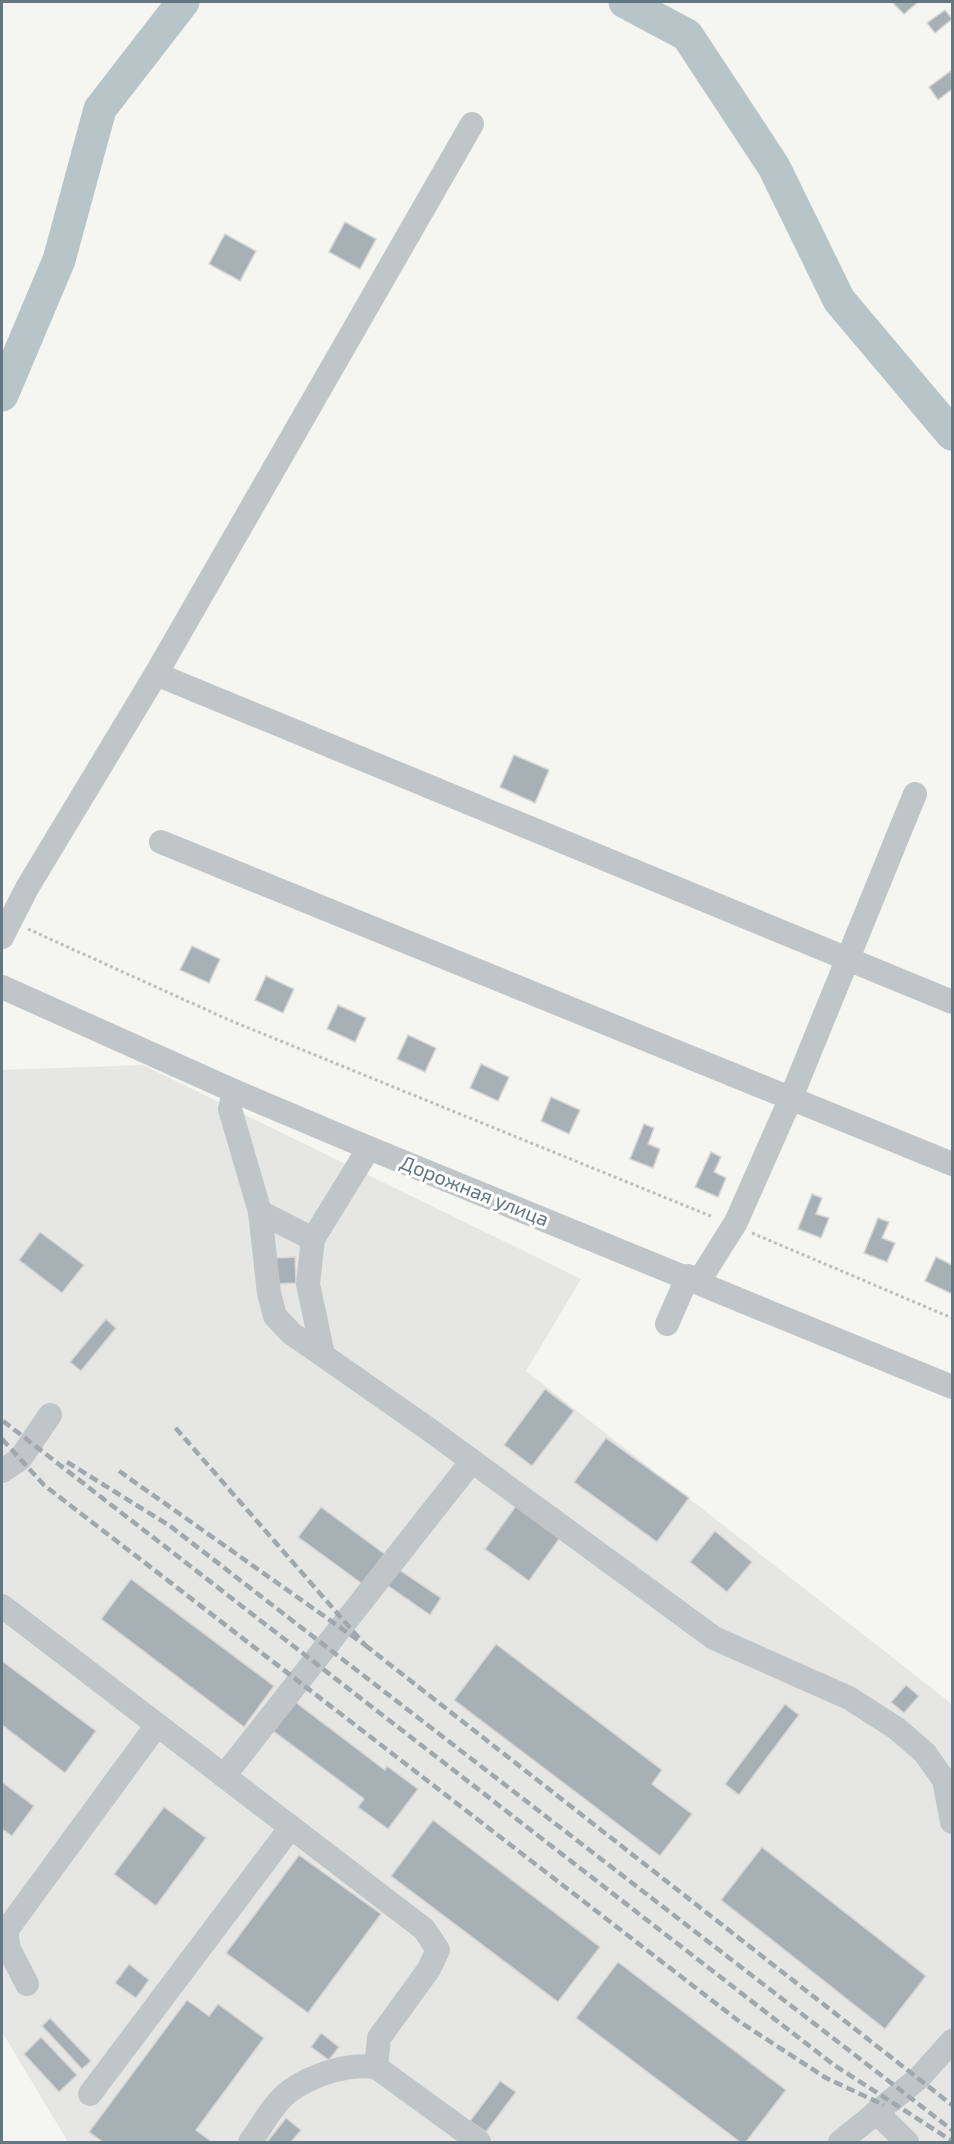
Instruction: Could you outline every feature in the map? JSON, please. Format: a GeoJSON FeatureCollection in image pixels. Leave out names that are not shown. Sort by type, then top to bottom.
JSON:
{"type":"FeatureCollection","features":[{"type":"Feature","properties":{"kind":"street"},"geometry":{"type":"LineString","coordinates":[[6,929],[156,674],[472,124]]}},
{"type":"Feature","properties":{"kind":"street"},"geometry":{"type":"LineString","coordinates":[[156,674],[952,1002]]}},
{"type":"Feature","properties":{"kind":"street"},"geometry":{"type":"LineString","coordinates":[[667,1324],[694,1279],[734,1226],[790,1100],[846,958],[915,794]]}},
{"type":"Feature","properties":{"kind":"street"},"geometry":{"type":"LineString","coordinates":[[161,842],[790,1100],[952,1164]]}},
{"type":"Feature","properties":{"kind":"street","name":"Дорожная улица"},"geometry":{"type":"LineString","coordinates":[[2,987],[234,1091],[369,1148],[694,1279],[952,1387]]}},
{"type":"Feature","properties":{"kind":"street"},"geometry":{"type":"LineString","coordinates":[[234,1091],[230,1109],[260,1212],[269,1293],[275,1316],[291,1333],[472,1461],[714,1638],[849,1698],[896,1728],[925,1753],[944,1780],[952,1822]]}},
{"type":"Feature","properties":{"kind":"street"},"geometry":{"type":"LineString","coordinates":[[323,1355],[308,1284],[313,1239],[369,1148]]}},
{"type":"Feature","properties":{"kind":"street"},"geometry":{"type":"LineString","coordinates":[[260,1212],[313,1239]]}},
{"type":"Feature","properties":{"kind":"street"},"geometry":{"type":"LineString","coordinates":[[2,1471],[20,1459],[50,1415]]}},
{"type":"Feature","properties":{"kind":"street"},"geometry":{"type":"LineString","coordinates":[[224,1776],[472,1461]]}},
{"type":"Feature","properties":{"kind":"street"},"geometry":{"type":"LineString","coordinates":[[2,1606],[424,1929],[438,1950],[429,1970],[379,2038],[376,2067]]}},
{"type":"Feature","properties":{"kind":"street"},"geometry":{"type":"LineString","coordinates":[[27,1984],[9,1948],[6,1930],[157,1725]]}},
{"type":"Feature","properties":{"kind":"street"},"geometry":{"type":"LineString","coordinates":[[90,2094],[291,1827]]}},
{"type":"Feature","properties":{"kind":"street"},"geometry":{"type":"LineString","coordinates":[[840,2142],[919,2078],[952,2041]]}},
{"type":"Feature","properties":{"kind":"street"},"geometry":{"type":"LineString","coordinates":[[250,2142],[290,2091],[317,2077],[356,2064],[376,2067],[479,2142]]}},
{"type":"Feature","properties":{"kind":"street"},"geometry":{"type":"LineString","coordinates":[[876,2112],[908,2142]]}},
{"type":"Feature","properties":{"kind":"path"},"geometry":{"type":"LineString","coordinates":[[6,929],[734,1226],[952,1318]]}},
{"type":"Feature","properties":{"kind":"shaded area"},"geometry":{"type":"Polygon","coordinates":[[[143,1065],[581,1279],[526,1371],[952,1704],[952,2142],[68,2142],[2,2032],[2,1070],[143,1065]]]}},
{"type":"Feature","properties":{"kind":"building"},"geometry":{"type":"Polygon","coordinates":[[[892,2],[918,2],[904,14],[892,2]]]}},
{"type":"Feature","properties":{"kind":"building"},"geometry":{"type":"Polygon","coordinates":[[[945,10],[952,19],[935,33],[927,23],[945,10]]]}},
{"type":"Feature","properties":{"kind":"building"},"geometry":{"type":"Polygon","coordinates":[[[951,71],[952,89],[938,100],[929,87],[951,71]]]}},
{"type":"Feature","properties":{"kind":"building"},"geometry":{"type":"Polygon","coordinates":[[[345,222],[376,239],[360,269],[329,252],[345,222]]]}},
{"type":"Feature","properties":{"kind":"building"},"geometry":{"type":"Polygon","coordinates":[[[225,234],[256,251],[240,281],[209,264],[225,234]]]}},
{"type":"Feature","properties":{"kind":"building"},"geometry":{"type":"Polygon","coordinates":[[[514,755],[549,770],[535,803],[500,787],[514,755]]]}},
{"type":"Feature","properties":{"kind":"building"},"geometry":{"type":"Polygon","coordinates":[[[192,946],[220,959],[209,983],[180,970],[192,946]]]}},
{"type":"Feature","properties":{"kind":"building"},"geometry":{"type":"Polygon","coordinates":[[[266,976],[294,989],[283,1013],[255,1000],[266,976]]]}},
{"type":"Feature","properties":{"kind":"building"},"geometry":{"type":"Polygon","coordinates":[[[338,1005],[366,1018],[355,1042],[327,1029],[338,1005]]]}},
{"type":"Feature","properties":{"kind":"building"},"geometry":{"type":"Polygon","coordinates":[[[408,1035],[436,1048],[425,1072],[397,1059],[408,1035]]]}},
{"type":"Feature","properties":{"kind":"building"},"geometry":{"type":"Polygon","coordinates":[[[481,1064],[509,1077],[498,1101],[470,1088],[481,1064]]]}},
{"type":"Feature","properties":{"kind":"building"},"geometry":{"type":"Polygon","coordinates":[[[551,1097],[580,1110],[569,1134],[541,1121],[551,1097]]]}},
{"type":"Feature","properties":{"kind":"building"},"geometry":{"type":"Polygon","coordinates":[[[644,1124],[654,1128],[648,1144],[660,1149],[653,1168],[630,1159],[644,1124]]]}},
{"type":"Feature","properties":{"kind":"building"},"geometry":{"type":"Polygon","coordinates":[[[711,1152],[721,1157],[714,1172],[726,1178],[718,1197],[695,1187],[711,1152]]]}},
{"type":"Feature","properties":{"kind":"building"},"geometry":{"type":"Polygon","coordinates":[[[812,1194],[822,1198],[816,1214],[829,1218],[821,1238],[798,1229],[812,1194]]]}},
{"type":"Feature","properties":{"kind":"building"},"geometry":{"type":"Polygon","coordinates":[[[878,1218],[889,1222],[882,1238],[895,1243],[887,1262],[864,1253],[878,1218]]]}},
{"type":"Feature","properties":{"kind":"building"},"geometry":{"type":"Polygon","coordinates":[[[40,1232],[84,1265],[62,1293],[19,1260],[40,1232]]]}},
{"type":"Feature","properties":{"kind":"building"},"geometry":{"type":"Polygon","coordinates":[[[295,1257],[296,1283],[276,1284],[275,1258],[295,1257]]]}},
{"type":"Feature","properties":{"kind":"building"},"geometry":{"type":"Polygon","coordinates":[[[936,1257],[952,1265],[952,1294],[925,1281],[936,1257]]]}},
{"type":"Feature","properties":{"kind":"building"},"geometry":{"type":"Polygon","coordinates":[[[106,1319],[116,1328],[81,1371],[70,1362],[106,1319]]]}},
{"type":"Feature","properties":{"kind":"building"},"geometry":{"type":"Polygon","coordinates":[[[545,1389],[574,1411],[532,1466],[504,1445],[545,1389]]]}},
{"type":"Feature","properties":{"kind":"building"},"geometry":{"type":"Polygon","coordinates":[[[606,1438],[689,1498],[657,1542],[574,1482],[606,1438]]]}},
{"type":"Feature","properties":{"kind":"building"},"geometry":{"type":"Polygon","coordinates":[[[518,1503],[562,1535],[529,1581],[485,1549],[518,1503]]]}},
{"type":"Feature","properties":{"kind":"building"},"geometry":{"type":"Polygon","coordinates":[[[321,1507],[390,1558],[368,1588],[298,1537],[321,1507]]]}},
{"type":"Feature","properties":{"kind":"building"},"geometry":{"type":"Polygon","coordinates":[[[715,1531],[752,1562],[727,1592],[690,1562],[715,1531]]]}},
{"type":"Feature","properties":{"kind":"building"},"geometry":{"type":"Polygon","coordinates":[[[395,1567],[441,1598],[430,1615],[384,1583],[395,1567]]]}},
{"type":"Feature","properties":{"kind":"building"},"geometry":{"type":"Polygon","coordinates":[[[131,1579],[274,1686],[244,1727],[101,1619],[131,1579]]]}},
{"type":"Feature","properties":{"kind":"building"},"geometry":{"type":"Polygon","coordinates":[[[496,1644],[662,1770],[652,1784],[692,1814],[660,1856],[454,1700],[496,1644]]]}},
{"type":"Feature","properties":{"kind":"building"},"geometry":{"type":"Polygon","coordinates":[[[2,1661],[96,1731],[65,1773],[2,1725],[2,1661]]]}},
{"type":"Feature","properties":{"kind":"building"},"geometry":{"type":"Polygon","coordinates":[[[906,1685],[919,1696],[904,1713],[891,1702],[906,1685]]]}},
{"type":"Feature","properties":{"kind":"building"},"geometry":{"type":"Polygon","coordinates":[[[294,1701],[385,1770],[387,1766],[418,1789],[388,1829],[358,1807],[364,1799],[272,1730],[294,1701]]]}},
{"type":"Feature","properties":{"kind":"building"},"geometry":{"type":"Polygon","coordinates":[[[785,1704],[799,1715],[739,1795],[725,1784],[785,1704]]]}},
{"type":"Feature","properties":{"kind":"building"},"geometry":{"type":"Polygon","coordinates":[[[2,1782],[34,1806],[12,1836],[2,1829],[2,1782]]]}},
{"type":"Feature","properties":{"kind":"building"},"geometry":{"type":"Polygon","coordinates":[[[164,1807],[206,1838],[156,1906],[114,1874],[164,1807]]]}},
{"type":"Feature","properties":{"kind":"building"},"geometry":{"type":"Polygon","coordinates":[[[433,1820],[600,1947],[558,2002],[391,1876],[433,1820]]]}},
{"type":"Feature","properties":{"kind":"building"},"geometry":{"type":"Polygon","coordinates":[[[762,1847],[926,1976],[885,2029],[721,1900],[762,1847]]]}},
{"type":"Feature","properties":{"kind":"building"},"geometry":{"type":"Polygon","coordinates":[[[299,1855],[381,1914],[308,2013],[226,1953],[299,1855]]]}},
{"type":"Feature","properties":{"kind":"building"},"geometry":{"type":"Polygon","coordinates":[[[618,1962],[786,2090],[746,2142],[740,2142],[576,2018],[618,1962]]]}},
{"type":"Feature","properties":{"kind":"building"},"geometry":{"type":"Polygon","coordinates":[[[129,1964],[149,1980],[136,1998],[115,1983],[129,1964]]]}},
{"type":"Feature","properties":{"kind":"building"},"geometry":{"type":"Polygon","coordinates":[[[187,2000],[209,2016],[218,2004],[264,2038],[196,2130],[212,2142],[103,2142],[89,2132],[187,2000]]]}},
{"type":"Feature","properties":{"kind":"building"},"geometry":{"type":"Polygon","coordinates":[[[50,2018],[91,2061],[82,2069],[42,2026],[50,2018]]]}},
{"type":"Feature","properties":{"kind":"building"},"geometry":{"type":"Polygon","coordinates":[[[321,2033],[339,2047],[329,2060],[311,2047],[321,2033]]]}},
{"type":"Feature","properties":{"kind":"building"},"geometry":{"type":"Polygon","coordinates":[[[41,2037],[77,2075],[59,2092],[24,2054],[41,2037]]]}},
{"type":"Feature","properties":{"kind":"building"},"geometry":{"type":"Polygon","coordinates":[[[500,2081],[516,2092],[486,2132],[470,2121],[500,2081]]]}},
{"type":"Feature","properties":{"kind":"building"},"geometry":{"type":"Polygon","coordinates":[[[286,2118],[301,2130],[291,2142],[267,2142],[286,2118]]]}},
{"type":"Feature","properties":{"kind":"waterway"},"geometry":{"type":"LineString","coordinates":[[2,395],[59,260],[100,109],[183,2]]}},
{"type":"Feature","properties":{"kind":"waterway"},"geometry":{"type":"LineString","coordinates":[[625,2],[687,35],[774,167],[839,300],[952,434]]}},
{"type":"Feature","properties":{"kind":"railway"},"geometry":{"type":"LineString","coordinates":[[3,1421],[834,2065],[952,2141]]}},
{"type":"Feature","properties":{"kind":"railway"},"geometry":{"type":"LineString","coordinates":[[119,1471],[365,1645],[173,1425]]}},
{"type":"Feature","properties":{"kind":"railway"},"geometry":{"type":"LineString","coordinates":[[2,1439],[44,1485],[740,2022],[826,2078],[884,2105]]}},
{"type":"Feature","properties":{"kind":"railway"},"geometry":{"type":"LineString","coordinates":[[67,1462],[170,1526],[952,2130]]}},
{"type":"Feature","properties":{"kind":"railway"},"geometry":{"type":"LineString","coordinates":[[365,1645],[952,2105]]}}]}
